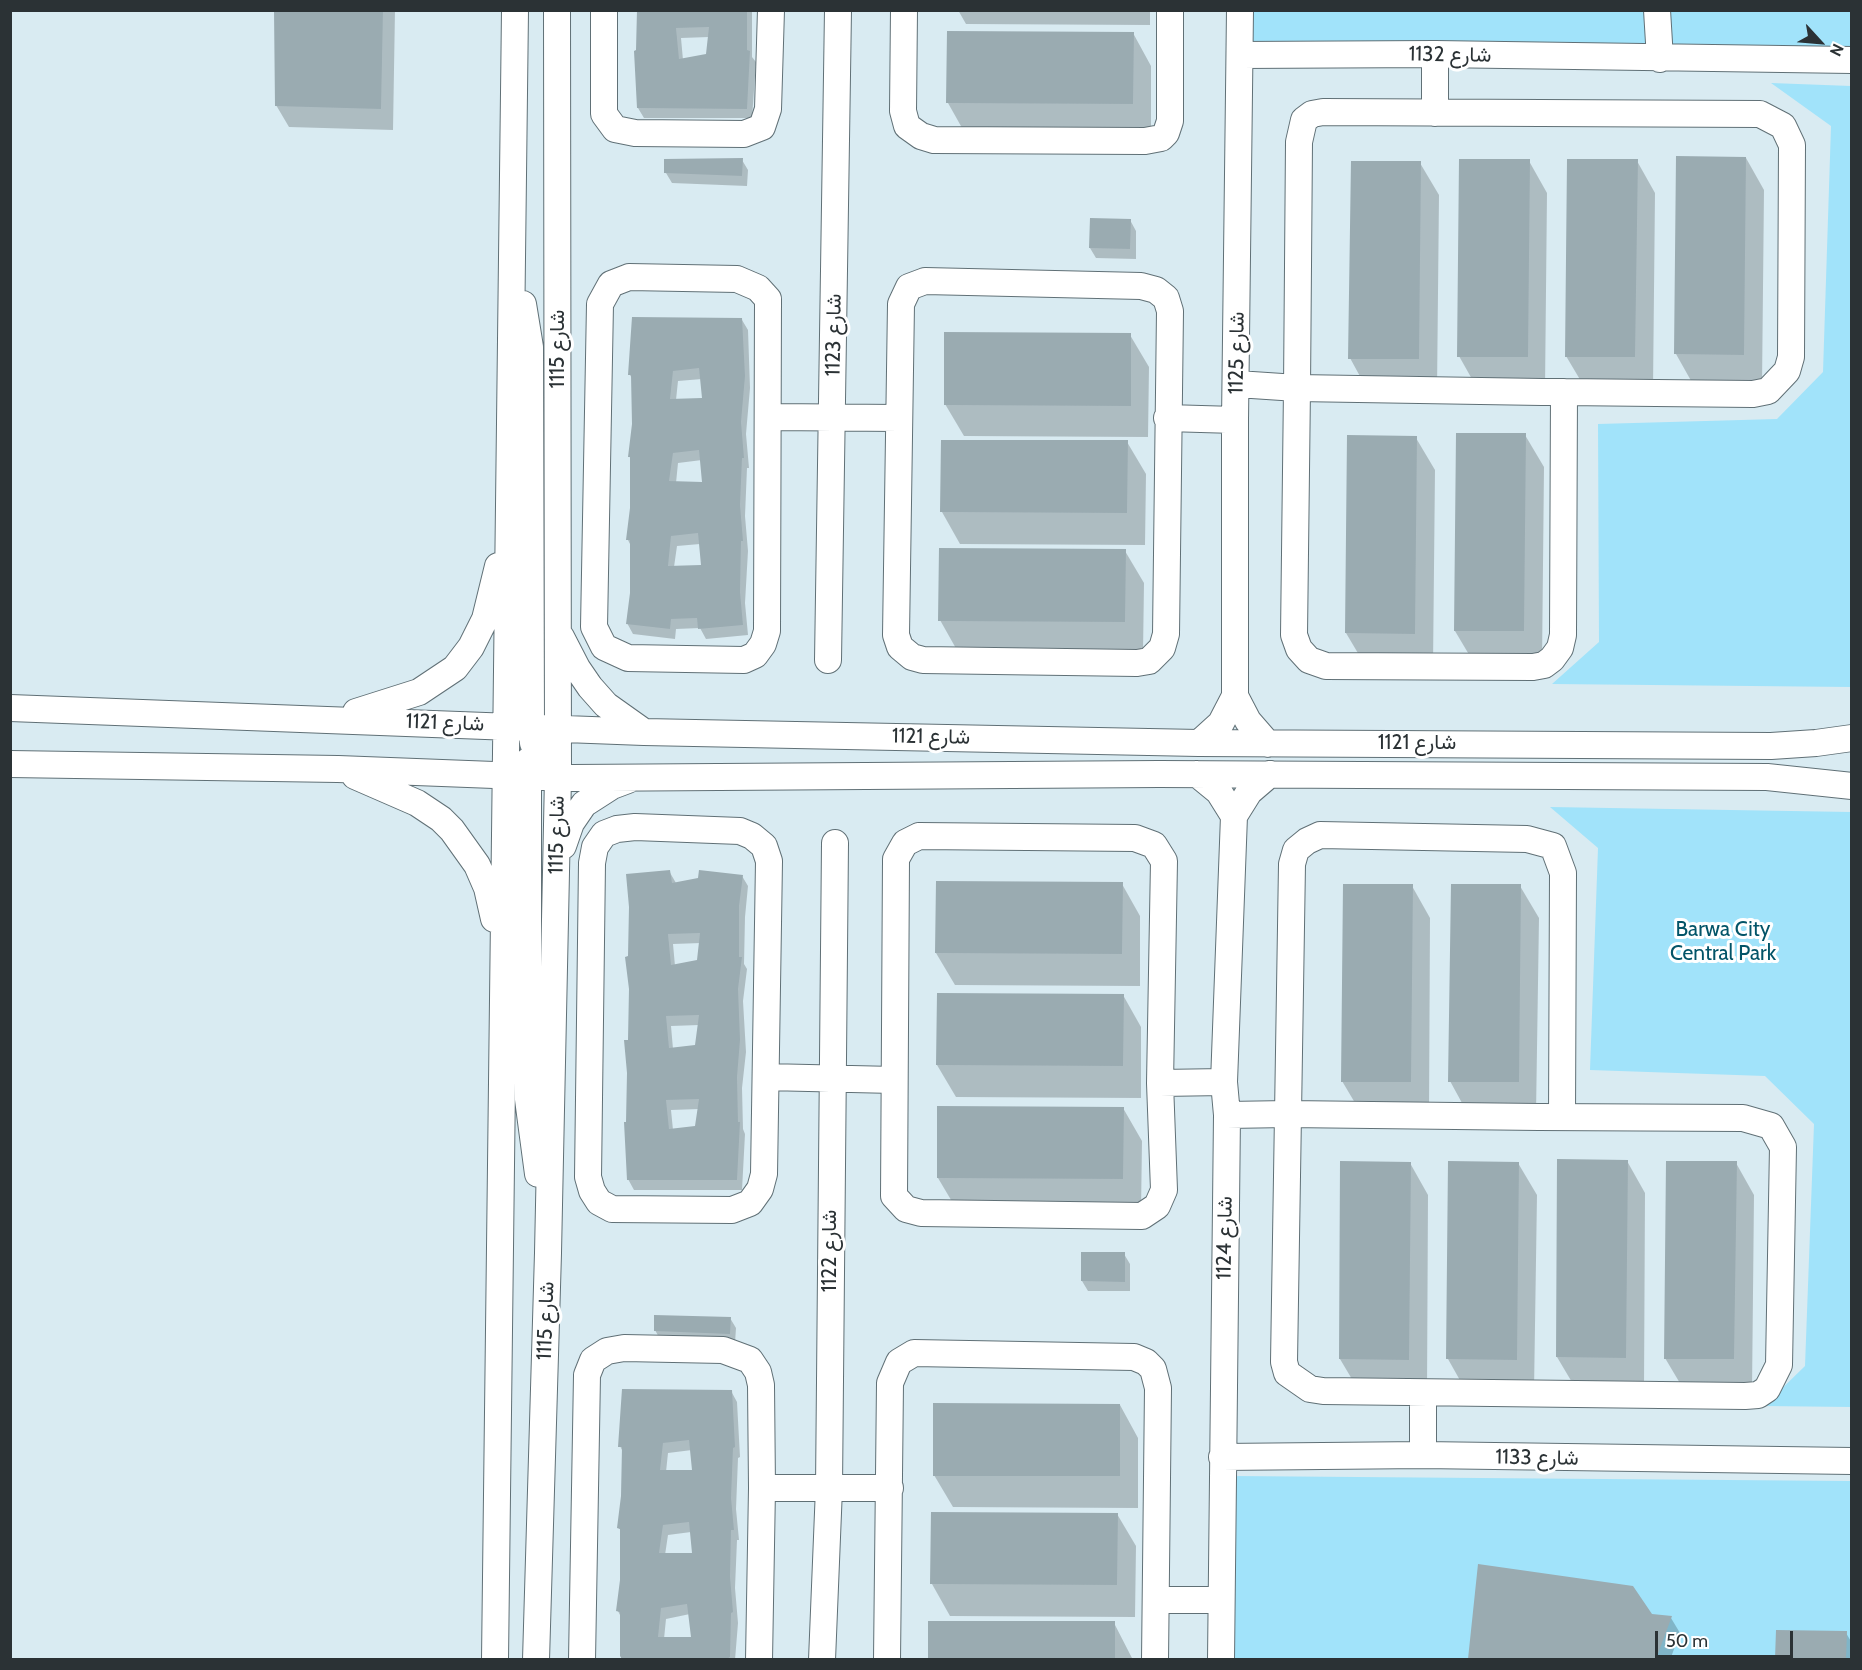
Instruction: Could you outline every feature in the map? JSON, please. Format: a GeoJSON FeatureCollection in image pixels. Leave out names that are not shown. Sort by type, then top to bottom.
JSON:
{"type":"FeatureCollection","features":[{"type":"Feature","properties":{"kind":"street"},"geometry":{"type":"LineString","coordinates":[[495,1659],[503,958],[518,776],[524,747],[519,726],[508,518],[515,10]]}},
{"type":"Feature","properties":{"kind":"street","name":"شارع 1115"},"geometry":{"type":"LineString","coordinates":[[536,1659],[548,1253],[559,728],[557,10]]}},
{"type":"Feature","properties":{"kind":"street"},"geometry":{"type":"LineString","coordinates":[[604,10],[604,114],[615,129],[635,133],[744,134],[762,127],[768,109],[771,10]]}},
{"type":"Feature","properties":{"kind":"street","name":"شارع 1123"},"geometry":{"type":"LineString","coordinates":[[828,660],[838,10]]}},
{"type":"Feature","properties":{"kind":"street"},"geometry":{"type":"LineString","coordinates":[[904,10],[903,111],[907,126],[921,136],[934,140],[1133,141],[1155,140],[1166,133],[1169,127],[1170,10]]}},
{"type":"Feature","properties":{"kind":"street","name":"شارع 1125"},"geometry":{"type":"LineString","coordinates":[[1199,743],[1221,723],[1235,696],[1235,420],[1240,10]]}},
{"type":"Feature","properties":{"kind":"street"},"geometry":{"type":"LineString","coordinates":[[1657,10],[1660,59]]}},
{"type":"Feature","properties":{"kind":"street"},"geometry":{"type":"LineString","coordinates":[[1435,112],[1436,54]]}},
{"type":"Feature","properties":{"kind":"street","name":"شارع 1132"},"geometry":{"type":"LineString","coordinates":[[1240,55],[1436,54],[1851,60]]}},
{"type":"Feature","properties":{"kind":"street"},"geometry":{"type":"LineString","coordinates":[[1237,384],[1297,388],[1564,392],[1753,394],[1768,391],[1787,371],[1791,357],[1792,145],[1783,126],[1760,114],[1323,112],[1312,114],[1304,120],[1299,142],[1297,388],[1294,635],[1299,649],[1309,660],[1326,666],[1533,667],[1552,659],[1560,648],[1563,634],[1564,392]]}},
{"type":"Feature","properties":{"kind":"street"},"geometry":{"type":"LineString","coordinates":[[512,246],[530,347],[519,726],[533,743],[538,755],[558,777]]}},
{"type":"Feature","properties":{"kind":"street"},"geometry":{"type":"LineString","coordinates":[[629,277],[737,279],[758,288],[768,298],[769,417],[767,631],[763,644],[755,655],[731,660],[628,658],[604,647],[594,627],[598,382],[600,304],[611,284],[629,277]]}},
{"type":"Feature","properties":{"kind":"street"},"geometry":{"type":"LineString","coordinates":[[925,280],[1141,286],[1156,290],[1170,305],[1167,418],[1166,634],[1159,652],[1149,661],[1137,663],[923,660],[905,653],[896,635],[901,304],[909,287],[925,280]]}},
{"type":"Feature","properties":{"kind":"street"},"geometry":{"type":"LineString","coordinates":[[769,417],[899,418]]}},
{"type":"Feature","properties":{"kind":"street"},"geometry":{"type":"LineString","coordinates":[[1167,418],[1235,420]]}},
{"type":"Feature","properties":{"kind":"street"},"geometry":{"type":"LineString","coordinates":[[330,719],[398,701],[440,681],[455,668],[471,647],[485,618],[508,518]]}},
{"type":"Feature","properties":{"kind":"street"},"geometry":{"type":"LineString","coordinates":[[559,631],[577,669],[590,687],[606,705],[644,732]]}},
{"type":"Feature","properties":{"kind":"street","name":"شارع 1125"},"geometry":{"type":"LineString","coordinates":[[1235,696],[1248,721],[1268,744]]}},
{"type":"Feature","properties":{"kind":"street","name":"شارع 1121"},"geometry":{"type":"LineString","coordinates":[[10,708],[644,732],[1199,743],[1771,746],[1851,738]]}},
{"type":"Feature","properties":{"kind":"street","name":"شارع 1121"},"geometry":{"type":"LineString","coordinates":[[10,764],[338,769],[558,777],[1197,774],[1767,777],[1851,786]]}},
{"type":"Feature","properties":{"kind":"street"},"geometry":{"type":"LineString","coordinates":[[338,769],[417,803],[452,830],[471,855],[487,888],[503,958]]}},
{"type":"Feature","properties":{"kind":"street"},"geometry":{"type":"LineString","coordinates":[[1197,774],[1219,792],[1234,816],[1249,792],[1270,774]]}},
{"type":"Feature","properties":{"kind":"street"},"geometry":{"type":"LineString","coordinates":[[518,776],[528,1100],[548,1253]]}},
{"type":"Feature","properties":{"kind":"street"},"geometry":{"type":"LineString","coordinates":[[557,876],[563,844],[571,823],[584,804],[612,786],[637,777]]}},
{"type":"Feature","properties":{"kind":"street","name":"شارع 1124"},"geometry":{"type":"LineString","coordinates":[[1221,1659],[1227,1114],[1224,1082],[1234,816]]}},
{"type":"Feature","properties":{"kind":"street"},"geometry":{"type":"LineString","coordinates":[[635,827],[728,829],[752,836],[764,846],[770,861],[766,1077],[764,1174],[760,1189],[750,1203],[732,1210],[623,1211],[612,1209],[599,1202],[592,1191],[588,1177],[592,863],[595,847],[604,834],[617,829],[635,827]]}},
{"type":"Feature","properties":{"kind":"street"},"geometry":{"type":"LineString","coordinates":[[1227,1114],[1288,1114],[1562,1117],[1743,1118],[1771,1126],[1783,1147],[1779,1365],[1767,1389],[1758,1395],[1744,1396],[1423,1394],[1310,1389],[1296,1382],[1287,1373],[1284,1362],[1288,1114],[1292,864],[1296,850],[1307,841],[1320,835],[1527,839],[1553,846],[1563,873],[1562,1117]]}},
{"type":"Feature","properties":{"kind":"street"},"geometry":{"type":"LineString","coordinates":[[919,836],[1135,838],[1154,845],[1164,861],[1160,1083],[1164,1190],[1157,1206],[1142,1215],[921,1213],[906,1209],[894,1196],[896,859],[905,843],[919,836]]}},
{"type":"Feature","properties":{"kind":"street","name":"شارع 1122"},"geometry":{"type":"LineString","coordinates":[[822,1659],[829,1488],[831,1079],[835,843]]}},
{"type":"Feature","properties":{"kind":"street"},"geometry":{"type":"LineString","coordinates":[[766,1077],[894,1080]]}},
{"type":"Feature","properties":{"kind":"street"},"geometry":{"type":"LineString","coordinates":[[1160,1083],[1224,1082]]}},
{"type":"Feature","properties":{"kind":"street"},"geometry":{"type":"LineString","coordinates":[[582,1659],[587,1375],[593,1360],[607,1351],[624,1348],[723,1350],[750,1360],[758,1372],[761,1385],[762,1488],[759,1659]]}},
{"type":"Feature","properties":{"kind":"street"},"geometry":{"type":"LineString","coordinates":[[887,1659],[890,1383],[892,1372],[905,1357],[914,1353],[1134,1357],[1146,1362],[1153,1369],[1158,1388],[1155,1659]]}},
{"type":"Feature","properties":{"kind":"street"},"geometry":{"type":"LineString","coordinates":[[1423,1394],[1423,1455]]}},
{"type":"Feature","properties":{"kind":"street","name":"شارع 1133"},"geometry":{"type":"LineString","coordinates":[[1222,1457],[1423,1455],[1851,1461]]}},
{"type":"Feature","properties":{"kind":"street"},"geometry":{"type":"LineString","coordinates":[[762,1488],[890,1488]]}},
{"type":"Feature","properties":{"kind":"street"},"geometry":{"type":"LineString","coordinates":[[1156,1600],[1221,1600]]}},
{"type":"Feature","properties":{"kind":"green space"},"geometry":{"type":"Polygon","coordinates":[[[1242,11],[1851,11],[1851,51],[1240,55],[1242,11]]]}},
{"type":"Feature","properties":{"kind":"green space"},"geometry":{"type":"Polygon","coordinates":[[[1771,83],[1851,86],[1851,687],[1552,684],[1599,642],[1598,424],[1777,419],[1823,372],[1831,126],[1771,83]]]}},
{"type":"Feature","properties":{"kind":"green space","name":"Barwa City Central Park"},"geometry":{"type":"Polygon","coordinates":[[[1550,807],[1851,812],[1851,1407],[1764,1406],[1805,1366],[1814,1124],[1765,1076],[1590,1070],[1598,848],[1550,807]]]}},
{"type":"Feature","properties":{"kind":"green space"},"geometry":{"type":"Polygon","coordinates":[[[1233,1476],[1851,1481],[1851,1659],[1230,1660],[1233,1476]]]}},
{"type":"Feature","properties":{"kind":"building"},"geometry":{"type":"Polygon","coordinates":[[[274,10],[383,10],[381,109],[275,106],[274,10]]]}},
{"type":"Feature","properties":{"kind":"building"},"geometry":{"type":"Polygon","coordinates":[[[637,10],[747,10],[747,50],[750,51],[747,109],[637,108],[634,51],[636,50],[637,10]],[[709,27],[676,28],[679,59],[706,54],[709,27]]]}},
{"type":"Feature","properties":{"kind":"building"},"geometry":{"type":"Polygon","coordinates":[[[947,31],[1134,32],[1133,104],[946,103],[947,31]]]}},
{"type":"Feature","properties":{"kind":"building"},"geometry":{"type":"Polygon","coordinates":[[[1676,156],[1746,157],[1744,355],[1674,354],[1676,156]]]}},
{"type":"Feature","properties":{"kind":"building"},"geometry":{"type":"Polygon","coordinates":[[[743,158],[742,176],[664,173],[664,159],[743,158]]]}},
{"type":"Feature","properties":{"kind":"building"},"geometry":{"type":"Polygon","coordinates":[[[1459,159],[1530,159],[1528,357],[1457,357],[1459,159]]]}},
{"type":"Feature","properties":{"kind":"building"},"geometry":{"type":"Polygon","coordinates":[[[1567,159],[1638,159],[1635,357],[1565,357],[1567,159]]]}},
{"type":"Feature","properties":{"kind":"building"},"geometry":{"type":"Polygon","coordinates":[[[1351,161],[1421,161],[1419,359],[1348,359],[1351,161]]]}},
{"type":"Feature","properties":{"kind":"building"},"geometry":{"type":"Polygon","coordinates":[[[1090,218],[1131,219],[1130,249],[1089,248],[1090,218]]]}},
{"type":"Feature","properties":{"kind":"building"},"geometry":{"type":"Polygon","coordinates":[[[632,317],[742,318],[745,376],[741,422],[744,458],[742,458],[740,505],[743,541],[741,541],[740,592],[743,625],[698,629],[697,618],[671,619],[670,629],[626,624],[630,593],[630,540],[626,540],[630,508],[630,457],[628,457],[632,424],[631,375],[628,375],[632,317]],[[699,368],[673,371],[670,399],[702,398],[699,368]],[[699,450],[673,453],[669,481],[702,482],[699,450]],[[698,533],[671,536],[668,566],[701,565],[698,533]]]}},
{"type":"Feature","properties":{"kind":"building"},"geometry":{"type":"Polygon","coordinates":[[[944,332],[1131,333],[1131,406],[944,405],[944,332]]]}},
{"type":"Feature","properties":{"kind":"building"},"geometry":{"type":"Polygon","coordinates":[[[1456,433],[1526,433],[1524,631],[1454,631],[1456,433]]]}},
{"type":"Feature","properties":{"kind":"building"},"geometry":{"type":"Polygon","coordinates":[[[1347,435],[1417,436],[1415,634],[1345,633],[1347,435]]]}},
{"type":"Feature","properties":{"kind":"building"},"geometry":{"type":"Polygon","coordinates":[[[941,440],[1128,440],[1127,513],[940,512],[941,440]]]}},
{"type":"Feature","properties":{"kind":"building"},"geometry":{"type":"Polygon","coordinates":[[[939,548],[1126,549],[1125,622],[938,621],[939,548]]]}},
{"type":"Feature","properties":{"kind":"building"},"geometry":{"type":"Polygon","coordinates":[[[670,870],[672,883],[698,878],[699,870],[743,875],[739,906],[739,957],[742,957],[738,989],[740,1040],[737,1077],[738,1122],[740,1122],[737,1180],[627,1180],[624,1122],[626,1122],[627,1073],[624,1040],[628,1040],[629,989],[625,957],[628,956],[629,907],[626,874],[670,870]],[[700,933],[668,934],[671,965],[697,960],[700,933]],[[699,1015],[666,1016],[669,1048],[695,1045],[699,1015]],[[699,1099],[666,1100],[669,1129],[695,1126],[699,1099]]]}},
{"type":"Feature","properties":{"kind":"building"},"geometry":{"type":"Polygon","coordinates":[[[936,881],[1123,882],[1122,954],[935,953],[936,881]]]}},
{"type":"Feature","properties":{"kind":"building"},"geometry":{"type":"Polygon","coordinates":[[[1343,884],[1413,884],[1411,1082],[1341,1082],[1343,884]]]}},
{"type":"Feature","properties":{"kind":"building"},"geometry":{"type":"Polygon","coordinates":[[[1451,884],[1521,884],[1519,1082],[1448,1082],[1451,884]]]}},
{"type":"Feature","properties":{"kind":"building"},"geometry":{"type":"Polygon","coordinates":[[[937,993],[1124,994],[1123,1066],[936,1065],[937,993]]]}},
{"type":"Feature","properties":{"kind":"building"},"geometry":{"type":"Polygon","coordinates":[[[937,1106],[1124,1107],[1123,1179],[937,1178],[937,1106]]]}},
{"type":"Feature","properties":{"kind":"building"},"geometry":{"type":"Polygon","coordinates":[[[1557,1159],[1628,1160],[1626,1358],[1556,1357],[1557,1159]]]}},
{"type":"Feature","properties":{"kind":"building"},"geometry":{"type":"Polygon","coordinates":[[[1340,1161],[1411,1162],[1409,1360],[1339,1359],[1340,1161]]]}},
{"type":"Feature","properties":{"kind":"building"},"geometry":{"type":"Polygon","coordinates":[[[1448,1161],[1519,1162],[1517,1360],[1446,1359],[1448,1161]]]}},
{"type":"Feature","properties":{"kind":"building"},"geometry":{"type":"Polygon","coordinates":[[[1666,1161],[1737,1161],[1734,1359],[1664,1359],[1666,1161]]]}},
{"type":"Feature","properties":{"kind":"building"},"geometry":{"type":"Polygon","coordinates":[[[1081,1252],[1125,1252],[1125,1282],[1081,1281],[1081,1252]]]}},
{"type":"Feature","properties":{"kind":"building"},"geometry":{"type":"Polygon","coordinates":[[[654,1315],[731,1317],[730,1334],[654,1331],[654,1315]]]}},
{"type":"Feature","properties":{"kind":"building"},"geometry":{"type":"Polygon","coordinates":[[[622,1389],[732,1390],[735,1447],[733,1448],[731,1498],[734,1530],[731,1530],[730,1577],[733,1612],[731,1613],[730,1657],[727,1659],[622,1659],[620,1656],[620,1612],[616,1611],[620,1580],[620,1529],[617,1528],[621,1496],[622,1447],[618,1447],[622,1389]],[[689,1440],[663,1443],[660,1470],[692,1470],[689,1440]],[[689,1522],[663,1525],[659,1553],[692,1553],[689,1522]],[[687,1604],[661,1608],[658,1637],[691,1637],[687,1604]]]}},
{"type":"Feature","properties":{"kind":"building"},"geometry":{"type":"Polygon","coordinates":[[[933,1403],[1120,1404],[1120,1476],[933,1476],[933,1403]]]}},
{"type":"Feature","properties":{"kind":"building"},"geometry":{"type":"Polygon","coordinates":[[[931,1512],[1118,1513],[1117,1585],[930,1584],[931,1512]]]}},
{"type":"Feature","properties":{"kind":"building"},"geometry":{"type":"Polygon","coordinates":[[[1478,1564],[1633,1586],[1652,1614],[1672,1616],[1656,1659],[1468,1659],[1478,1564]]]}},
{"type":"Feature","properties":{"kind":"building"},"geometry":{"type":"Polygon","coordinates":[[[928,1621],[1115,1621],[1115,1659],[928,1659],[928,1621]]]}},
{"type":"Feature","properties":{"kind":"building"},"geometry":{"type":"Polygon","coordinates":[[[1776,1630],[1847,1631],[1846,1659],[1775,1659],[1776,1630]]]}}]}
